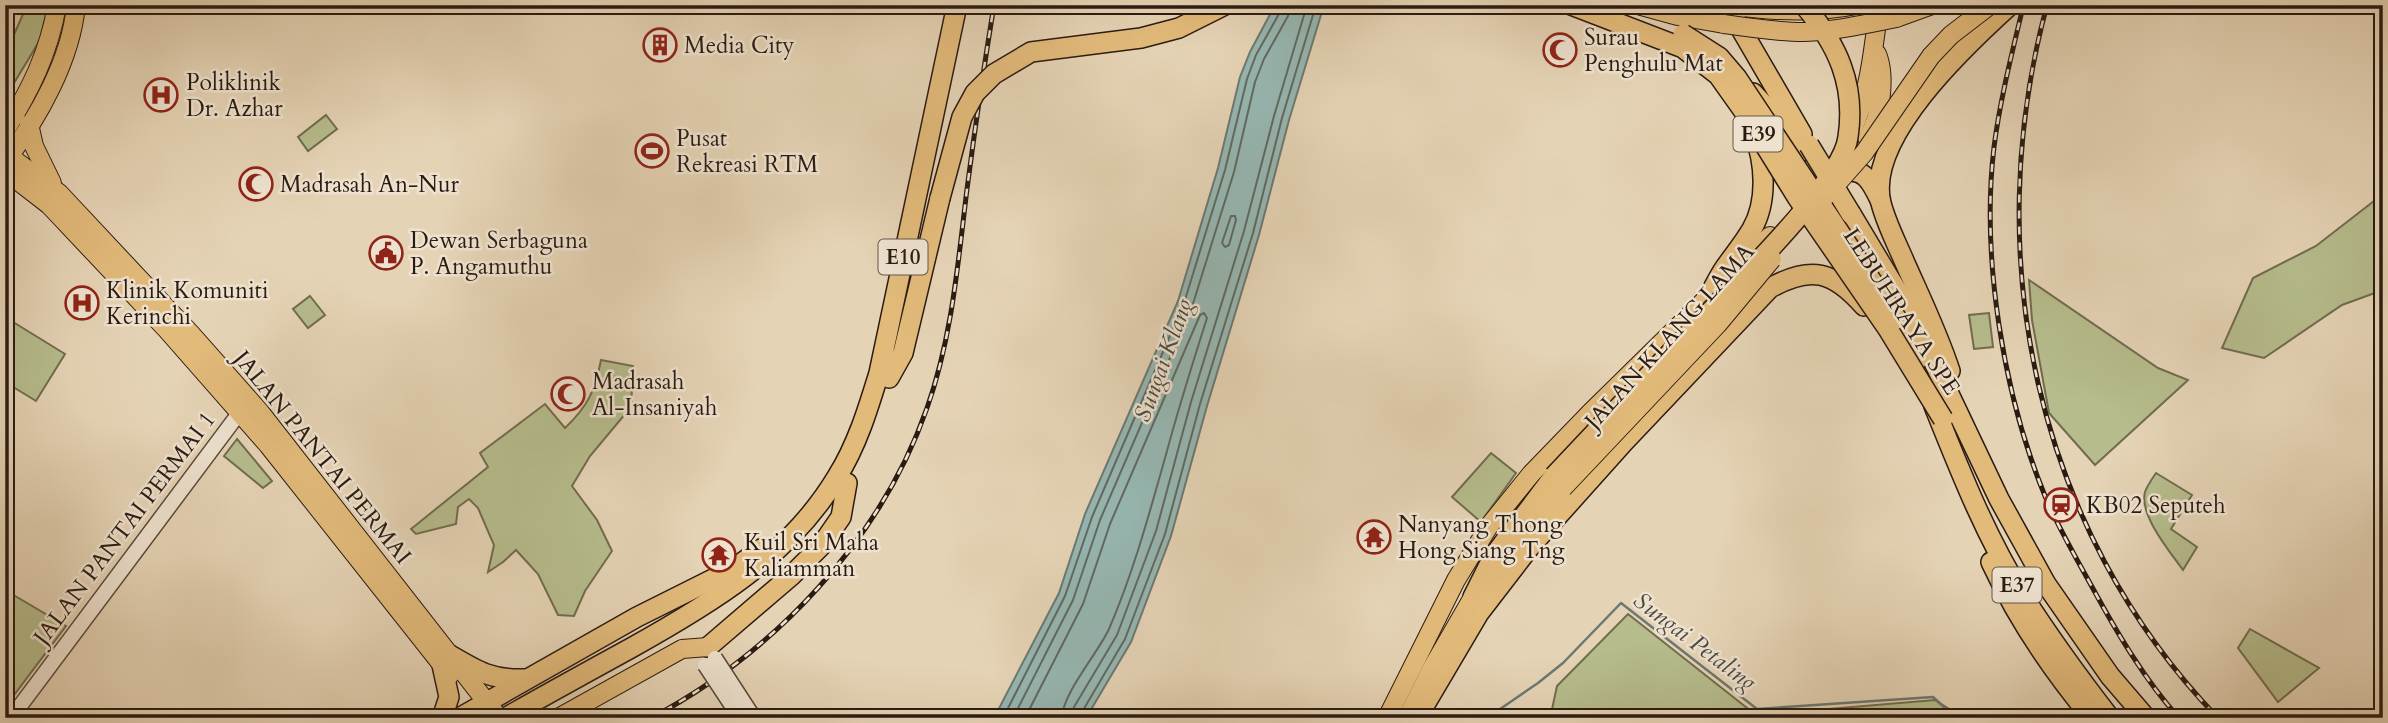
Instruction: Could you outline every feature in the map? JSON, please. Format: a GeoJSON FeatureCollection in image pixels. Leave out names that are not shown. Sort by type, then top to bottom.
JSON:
{"type":"FeatureCollection","features":[{"type":"Feature","properties":{"kind":"highway","name":"E10"},"geometry":{"type":"LineString","coordinates":[[843,480],[879,373],[957,5]]}},
{"type":"Feature","properties":{"kind":"highway","name":"E10"},"geometry":{"type":"LineString","coordinates":[[530,718],[667,642],[803,543],[825,517],[843,480],[872,434],[889,378],[968,5]]}},
{"type":"Feature","properties":{"kind":"highway"},"geometry":{"type":"LineString","coordinates":[[889,378],[903,353],[962,117],[975,93],[994,74],[1031,52],[1140,38],[1179,28],[1225,5]]}},
{"type":"Feature","properties":{"kind":"highway","name":"LEBUHRAYA SPE"},"geometry":{"type":"LineString","coordinates":[[1571,5],[1683,48],[1718,75],[1888,330],[1943,419],[2013,568],[2051,625],[2122,718]]}},
{"type":"Feature","properties":{"kind":"highway"},"geometry":{"type":"LineString","coordinates":[[1579,5],[1675,40],[1719,65],[1759,99],[1805,148]]}},
{"type":"Feature","properties":{"kind":"highway","name":"LEBUHRAYA SPE"},"geometry":{"type":"LineString","coordinates":[[1603,5],[1684,34],[1719,57],[1737,78],[1890,308],[1924,364],[1988,494],[2059,621],[2106,684],[2136,718]]}},
{"type":"Feature","properties":{"kind":"highway"},"geometry":{"type":"LineString","coordinates":[[1727,5],[1805,148]]}},
{"type":"Feature","properties":{"kind":"highway"},"geometry":{"type":"LineString","coordinates":[[1473,597],[1493,557],[1775,243],[1840,161],[1849,137],[1844,69],[1826,32],[1804,5]]}},
{"type":"Feature","properties":{"kind":"highway"},"geometry":{"type":"LineString","coordinates":[[1881,202],[1881,171],[1892,140],[1902,122],[1937,79],[2010,5]]}},
{"type":"Feature","properties":{"kind":"highway"},"geometry":{"type":"LineString","coordinates":[[1657,34],[1698,60],[1728,87],[1749,122],[1762,154],[1764,182],[1754,228],[1722,272],[1705,302],[1714,305],[1726,315],[1728,330]]}},
{"type":"Feature","properties":{"kind":"highway","name":"E37"},"geometry":{"type":"LineString","coordinates":[[1805,148],[1911,314],[1999,499],[2046,584],[2110,676],[2146,718]]}},
{"type":"Feature","properties":{"kind":"highway"},"geometry":{"type":"LineString","coordinates":[[1842,173],[1854,170],[1862,173],[1881,202],[1937,333],[1980,458]]}},
{"type":"Feature","properties":{"kind":"highway"},"geometry":{"type":"LineString","coordinates":[[1808,213],[1869,302],[1924,403],[1947,438]]}},
{"type":"Feature","properties":{"kind":"highway","name":"E37"},"geometry":{"type":"LineString","coordinates":[[1848,218],[1912,352],[1976,507],[2022,593],[2070,667],[2110,718]]}},
{"type":"Feature","properties":{"kind":"highway"},"geometry":{"type":"LineString","coordinates":[[1417,718],[1475,620],[1529,548],[1728,330],[1770,288],[1796,275],[1827,277],[1850,290],[1884,328]]}},
{"type":"Feature","properties":{"kind":"highway"},"geometry":{"type":"LineString","coordinates":[[1924,403],[1931,428],[2006,593],[2060,680],[2092,718]]}},
{"type":"Feature","properties":{"kind":"highway"},"geometry":{"type":"LineString","coordinates":[[706,656],[821,546],[841,517],[843,480]]}},
{"type":"Feature","properties":{"kind":"highway"},"geometry":{"type":"LineString","coordinates":[[459,718],[487,711],[527,679],[637,617],[735,568],[843,480]]}},
{"type":"Feature","properties":{"kind":"highway","name":"E10"},"geometry":{"type":"LineString","coordinates":[[505,718],[747,584]]}},
{"type":"Feature","properties":{"kind":"highway"},"geometry":{"type":"LineString","coordinates":[[442,718],[449,697],[446,660],[504,680],[527,679]]}},
{"type":"Feature","properties":{"kind":"highway"},"geometry":{"type":"LineString","coordinates":[[2060,680],[2102,718]]}},
{"type":"Feature","properties":{"kind":"main road"},"geometry":{"type":"LineString","coordinates":[[5,131],[42,65],[54,26],[57,5]]}},
{"type":"Feature","properties":{"kind":"main road"},"geometry":{"type":"LineString","coordinates":[[6,161],[57,73],[68,42],[76,5]]}},
{"type":"Feature","properties":{"kind":"main road"},"geometry":{"type":"LineString","coordinates":[[1638,5],[1678,16],[1769,31],[1805,32],[1839,29],[1896,18],[1932,5]]}},
{"type":"Feature","properties":{"kind":"main road"},"geometry":{"type":"LineString","coordinates":[[1727,5],[1760,10],[1837,9],[1856,5]]}},
{"type":"Feature","properties":{"kind":"main road","name":"JALAN KLANG LAMA"},"geometry":{"type":"LineString","coordinates":[[1387,718],[1456,580],[1489,526],[1550,454],[1778,228],[1840,152],[1853,129],[1874,48],[1878,5]]}},
{"type":"Feature","properties":{"kind":"main road","name":"JALAN KLANG LAMA"},"geometry":{"type":"LineString","coordinates":[[1559,482],[1718,324],[1864,153],[1931,56],[1990,5]]}},
{"type":"Feature","properties":{"kind":"main road"},"geometry":{"type":"LineString","coordinates":[[1737,270],[1762,262],[1842,173],[1872,132],[1879,114],[1881,96],[1879,58],[1874,48]]}},
{"type":"Feature","properties":{"kind":"main road"},"geometry":{"type":"LineString","coordinates":[[29,124],[42,163],[59,193]]}},
{"type":"Feature","properties":{"kind":"main road","name":"JALAN PANTAI PERMAI"},"geometry":{"type":"LineString","coordinates":[[6,161],[59,193],[192,335],[244,406],[268,445],[487,711]]}},
{"type":"Feature","properties":{"kind":"main road","name":"JALAN PANTAI PERMAI"},"geometry":{"type":"LineString","coordinates":[[6,161],[244,406]]}},
{"type":"Feature","properties":{"kind":"main road"},"geometry":{"type":"LineString","coordinates":[[1407,718],[1473,597]]}},
{"type":"Feature","properties":{"kind":"main road"},"geometry":{"type":"LineString","coordinates":[[558,718],[682,649],[706,656]]}},
{"type":"Feature","properties":{"kind":"main road"},"geometry":{"type":"LineString","coordinates":[[581,718],[706,656]]}},
{"type":"Feature","properties":{"kind":"street","name":"JALAN PANTAI PERMAI 1"},"geometry":{"type":"LineString","coordinates":[[11,718],[244,406]]}},
{"type":"Feature","properties":{"kind":"street"},"geometry":{"type":"LineString","coordinates":[[706,656],[740,718]]}},
{"type":"Feature","properties":{"kind":"street"},"geometry":{"type":"LineString","coordinates":[[706,656],[754,718]]}},
{"type":"Feature","properties":{"kind":"green space"},"geometry":{"type":"Polygon","coordinates":[[[27,5],[49,5],[40,40],[5,98],[5,55],[27,5]]]}},
{"type":"Feature","properties":{"kind":"green space"},"geometry":{"type":"Polygon","coordinates":[[[326,115],[337,129],[308,151],[298,137],[326,115]]]}},
{"type":"Feature","properties":{"kind":"green space"},"geometry":{"type":"Polygon","coordinates":[[[2383,194],[2383,290],[2342,305],[2264,358],[2222,348],[2253,278],[2316,246],[2383,194]]]}},
{"type":"Feature","properties":{"kind":"green space"},"geometry":{"type":"Polygon","coordinates":[[[2029,280],[2158,368],[2188,380],[2095,465],[2049,413],[2032,320],[2029,280]]]}},
{"type":"Feature","properties":{"kind":"green space"},"geometry":{"type":"Polygon","coordinates":[[[310,296],[325,315],[308,328],[293,309],[310,296]]]}},
{"type":"Feature","properties":{"kind":"green space"},"geometry":{"type":"Polygon","coordinates":[[[1989,313],[1993,347],[1974,349],[1969,315],[1989,313]]]}},
{"type":"Feature","properties":{"kind":"green space"},"geometry":{"type":"Polygon","coordinates":[[[5,317],[65,354],[36,401],[5,382],[5,317]]]}},
{"type":"Feature","properties":{"kind":"green space"},"geometry":{"type":"Polygon","coordinates":[[[601,360],[633,366],[631,407],[590,456],[572,486],[597,520],[612,551],[585,591],[574,616],[558,615],[538,574],[516,550],[488,572],[494,545],[478,508],[469,499],[458,507],[456,524],[416,534],[411,529],[488,467],[480,453],[545,404],[565,428],[589,397],[601,360]]]}},
{"type":"Feature","properties":{"kind":"green space"},"geometry":{"type":"Polygon","coordinates":[[[237,439],[272,481],[263,488],[224,456],[237,439]]]}},
{"type":"Feature","properties":{"kind":"green space"},"geometry":{"type":"Polygon","coordinates":[[[1491,453],[1516,473],[1481,522],[1452,497],[1491,453]]]}},
{"type":"Feature","properties":{"kind":"green space"},"geometry":{"type":"Polygon","coordinates":[[[2156,473],[2192,495],[2171,529],[2197,547],[2183,570],[2157,533],[2144,501],[2148,485],[2156,473]]]}},
{"type":"Feature","properties":{"kind":"green space"},"geometry":{"type":"Polygon","coordinates":[[[5,590],[66,626],[5,707],[5,590]]]}},
{"type":"Feature","properties":{"kind":"green space"},"geometry":{"type":"Polygon","coordinates":[[[1628,614],[1756,715],[1935,700],[1963,718],[1559,718],[1551,714],[1557,686],[1628,614]]]}},
{"type":"Feature","properties":{"kind":"green space"},"geometry":{"type":"Polygon","coordinates":[[[2250,629],[2319,668],[2278,702],[2238,648],[2250,629]]]}},
{"type":"Feature","properties":{"kind":"water","name":"Sungai Klang"},"geometry":{"type":"Polygon","coordinates":[[[1275,5],[1324,5],[1171,536],[1131,642],[1086,718],[994,718],[1059,593],[1085,514],[1178,301],[1218,168],[1240,77],[1275,5]]]}},
{"type":"Feature","properties":{"kind":"waterway","name":"Sungai Petaling"},"geometry":{"type":"LineString","coordinates":[[1487,718],[1563,663],[1621,603],[1757,709],[1933,697],[1956,718]]}},
{"type":"Feature","properties":{"kind":"railway"},"geometry":{"type":"LineString","coordinates":[[651,718],[740,661],[818,588],[852,547],[882,503],[907,457],[927,408],[943,355],[994,5]]}},
{"type":"Feature","properties":{"kind":"railway"},"geometry":{"type":"LineString","coordinates":[[2047,5],[2027,100],[2019,196],[2023,291],[2038,384],[2066,475],[2105,562],[2155,643],[2218,718]]}},
{"type":"Feature","properties":{"kind":"railway"},"geometry":{"type":"LineString","coordinates":[[2023,7],[2000,112],[1991,189],[1993,278],[2007,369],[2030,456],[2055,519],[2142,671],[2179,718]]}},
{"type":"Feature","properties":{"kind":"place","name":"Media City"},"geometry":{"type":"Point","coordinates":[660,45]}},
{"type":"Feature","properties":{"kind":"place","name":"Surau Penghulu Mat"},"geometry":{"type":"Point","coordinates":[1560,50]}},
{"type":"Feature","properties":{"kind":"place","name":"Poliklinik Dr. Azhar"},"geometry":{"type":"Point","coordinates":[161,95]}},
{"type":"Feature","properties":{"kind":"place","name":"Pusat Rekreasi RTM"},"geometry":{"type":"Point","coordinates":[652,151]}},
{"type":"Feature","properties":{"kind":"place","name":"Madrasah An-Nur"},"geometry":{"type":"Point","coordinates":[256,184]}},
{"type":"Feature","properties":{"kind":"place","name":"Dewan Serbaguna P. Angamuthu"},"geometry":{"type":"Point","coordinates":[386,253]}},
{"type":"Feature","properties":{"kind":"place","name":"Klinik Komuniti Kerinchi"},"geometry":{"type":"Point","coordinates":[82,303]}},
{"type":"Feature","properties":{"kind":"place","name":"Madrasah Al-Insaniyah"},"geometry":{"type":"Point","coordinates":[568,394]}},
{"type":"Feature","properties":{"kind":"place","name":"KB02 Seputeh"},"geometry":{"type":"Point","coordinates":[2061,505]}},
{"type":"Feature","properties":{"kind":"place","name":"Nanyang Thong Hong Siang Tng"},"geometry":{"type":"Point","coordinates":[1374,537]}},
{"type":"Feature","properties":{"kind":"place","name":"Kuil Sri Maha Kaliamman"},"geometry":{"type":"Point","coordinates":[719,555]}}]}
